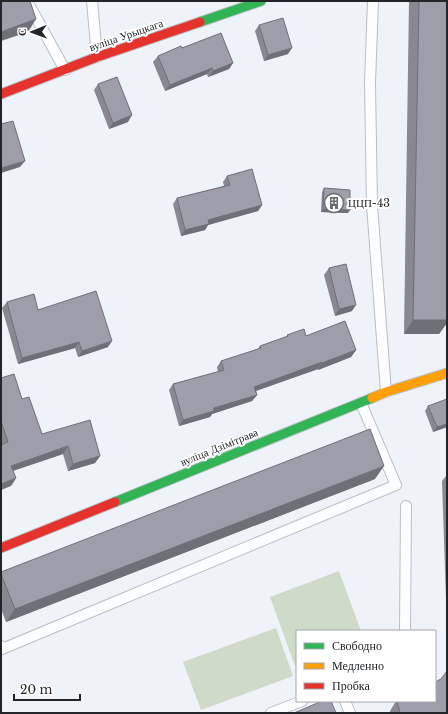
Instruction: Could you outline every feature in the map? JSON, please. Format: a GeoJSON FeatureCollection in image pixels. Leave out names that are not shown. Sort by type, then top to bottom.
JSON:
{"type":"FeatureCollection","features":[{"type":"Feature","properties":{"kind":"street","name":"вуліца Урыцкага"},"geometry":{"type":"LineString","coordinates":[[1,94],[97,57],[261,1]]}},
{"type":"Feature","properties":{"kind":"street","name":"вуліца Дзімітрава"},"geometry":{"type":"LineString","coordinates":[[1,548],[386,392],[447,373]]}},
{"type":"Feature","properties":{"kind":"lane"},"geometry":{"type":"LineString","coordinates":[[27,1],[65,70]]}},
{"type":"Feature","properties":{"kind":"lane"},"geometry":{"type":"LineString","coordinates":[[92,1],[97,57]]}},
{"type":"Feature","properties":{"kind":"lane"},"geometry":{"type":"LineString","coordinates":[[373,1],[370,83],[372,204],[386,392]]}},
{"type":"Feature","properties":{"kind":"lane"},"geometry":{"type":"LineString","coordinates":[[1,646],[2,649],[396,485],[361,403]]}},
{"type":"Feature","properties":{"kind":"lane"},"geometry":{"type":"LineString","coordinates":[[405,630],[406,506]]}},
{"type":"Feature","properties":{"kind":"lane"},"geometry":{"type":"LineString","coordinates":[[271,713],[299,702]]}},
{"type":"Feature","properties":{"kind":"lane"},"geometry":{"type":"LineString","coordinates":[[345,702],[350,713]]}},
{"type":"Feature","properties":{"kind":"green space"},"geometry":{"type":"Polygon","coordinates":[[[339,571],[361,630],[296,630],[295,666],[270,597],[339,571]]]}},
{"type":"Feature","properties":{"kind":"green space"},"geometry":{"type":"Polygon","coordinates":[[[276,628],[293,676],[201,710],[183,662],[276,628]]]}},
{"type":"Feature","properties":{"kind":"building"},"geometry":{"type":"Polygon","coordinates":[[[1,1],[30,1],[36,19],[1,32],[1,1]]]}},
{"type":"Feature","properties":{"kind":"building"},"geometry":{"type":"Polygon","coordinates":[[[419,1],[447,1],[447,320],[413,320],[419,1]]]}},
{"type":"Feature","properties":{"kind":"building"},"geometry":{"type":"Polygon","coordinates":[[[283,18],[292,48],[268,55],[259,25],[283,18]]]}},
{"type":"Feature","properties":{"kind":"building"},"geometry":{"type":"Polygon","coordinates":[[[221,33],[233,63],[213,71],[212,68],[170,85],[158,56],[181,46],[182,48],[221,33]]]}},
{"type":"Feature","properties":{"kind":"building"},"geometry":{"type":"Polygon","coordinates":[[[117,77],[132,115],[113,123],[98,84],[117,77]]]}},
{"type":"Feature","properties":{"kind":"building"},"geometry":{"type":"Polygon","coordinates":[[[13,121],[25,161],[1,168],[1,124],[13,121]]]}},
{"type":"Feature","properties":{"kind":"building"},"geometry":{"type":"Polygon","coordinates":[[[252,169],[262,205],[208,220],[209,224],[185,230],[177,198],[230,185],[227,176],[252,169]]]}},
{"type":"Feature","properties":{"kind":"building","name":"ЦЦП-43"},"geometry":{"type":"Polygon","coordinates":[[[324,188],[350,190],[350,210],[323,209],[324,188]]]}},
{"type":"Feature","properties":{"kind":"building"},"geometry":{"type":"Polygon","coordinates":[[[346,264],[356,305],[339,309],[329,268],[346,264]]]}},
{"type":"Feature","properties":{"kind":"building"},"geometry":{"type":"Polygon","coordinates":[[[96,291],[112,341],[82,351],[79,342],[22,358],[7,302],[34,294],[38,310],[96,291]]]}},
{"type":"Feature","properties":{"kind":"building"},"geometry":{"type":"Polygon","coordinates":[[[345,321],[356,350],[254,387],[257,395],[214,408],[214,411],[183,420],[173,384],[224,370],[221,361],[261,348],[260,346],[288,336],[287,335],[304,329],[306,336],[345,321]]]}},
{"type":"Feature","properties":{"kind":"building"},"geometry":{"type":"Polygon","coordinates":[[[14,374],[22,399],[29,397],[42,434],[90,420],[100,456],[73,464],[68,446],[11,466],[16,478],[1,484],[1,445],[8,442],[1,421],[1,378],[14,374]]]}},
{"type":"Feature","properties":{"kind":"building"},"geometry":{"type":"Polygon","coordinates":[[[447,399],[447,424],[437,427],[428,406],[447,399]]]}},
{"type":"Feature","properties":{"kind":"building"},"geometry":{"type":"Polygon","coordinates":[[[370,429],[384,466],[15,609],[1,572],[370,429]]]}},
{"type":"Feature","properties":{"kind":"building"},"geometry":{"type":"Polygon","coordinates":[[[447,671],[447,713],[400,713],[397,702],[436,702],[436,682],[441,679],[447,671]]]}},
{"type":"Feature","properties":{"kind":"building"},"geometry":{"type":"Polygon","coordinates":[[[320,702],[331,702],[336,713],[294,713],[320,702]]]}},
{"type":"Feature","properties":{"kind":"traffic: fast"},"geometry":{"type":"LineString","coordinates":[[200,22],[261,1]]}},
{"type":"Feature","properties":{"kind":"traffic: fast"},"geometry":{"type":"LineString","coordinates":[[115,502],[372,398]]}},
{"type":"Feature","properties":{"kind":"traffic: slow"},"geometry":{"type":"LineString","coordinates":[[372,398],[386,392],[447,373]]}},
{"type":"Feature","properties":{"kind":"traffic: jam"},"geometry":{"type":"LineString","coordinates":[[1,94],[97,57],[200,22]]}},
{"type":"Feature","properties":{"kind":"traffic: jam"},"geometry":{"type":"LineString","coordinates":[[1,548],[115,502]]}},
{"type":"Feature","properties":{"kind":"place","name":"ЦЦП-43"},"geometry":{"type":"Point","coordinates":[334,203]}}]}
